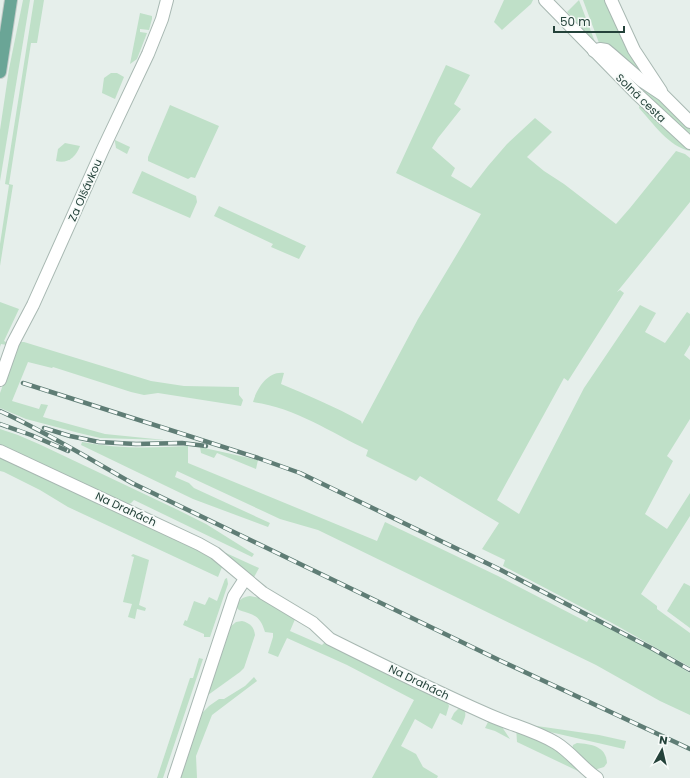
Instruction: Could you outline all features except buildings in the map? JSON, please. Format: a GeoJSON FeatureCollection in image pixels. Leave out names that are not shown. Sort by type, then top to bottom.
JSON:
{"type":"FeatureCollection","features":[{"type":"Feature","properties":{"kind":"main road"},"geometry":{"type":"LineString","coordinates":[[0,72],[11,0]]}},
{"type":"Feature","properties":{"kind":"street","name":"Za Olšávkou"},"geometry":{"type":"LineString","coordinates":[[0,380],[13,343],[33,306],[103,149],[148,54],[162,19],[167,0]]}},
{"type":"Feature","properties":{"kind":"street","name":"Solná cesta"},"geometry":{"type":"LineString","coordinates":[[545,0],[642,99],[690,143]]}},
{"type":"Feature","properties":{"kind":"street"},"geometry":{"type":"LineString","coordinates":[[611,0],[634,50],[664,95]]}},
{"type":"Feature","properties":{"kind":"street","name":"Solná cesta"},"geometry":{"type":"LineString","coordinates":[[594,51],[600,49],[606,50],[642,81],[664,95],[690,122]]}},
{"type":"Feature","properties":{"kind":"street","name":"Na Drahách"},"geometry":{"type":"LineString","coordinates":[[0,450],[199,544],[215,553],[244,579],[271,598],[313,623],[330,639],[488,714],[527,728],[556,743],[597,778]]}},
{"type":"Feature","properties":{"kind":"street"},"geometry":{"type":"LineString","coordinates":[[174,778],[234,596],[244,579]]}},
{"type":"Feature","properties":{"kind":"green space"},"geometry":{"type":"Polygon","coordinates":[[[23,0],[30,0],[0,181],[0,130],[9,69],[23,0]]]}},
{"type":"Feature","properties":{"kind":"green space"},"geometry":{"type":"Polygon","coordinates":[[[34,0],[44,0],[37,43],[31,43],[9,184],[13,185],[0,266],[0,244],[9,185],[5,184],[34,0]]]}},
{"type":"Feature","properties":{"kind":"green space"},"geometry":{"type":"Polygon","coordinates":[[[504,0],[533,0],[531,4],[502,30],[494,22],[504,0]]]}},
{"type":"Feature","properties":{"kind":"green space"},"geometry":{"type":"Polygon","coordinates":[[[579,0],[595,42],[567,12],[579,0]]]}},
{"type":"Feature","properties":{"kind":"green space"},"geometry":{"type":"Polygon","coordinates":[[[583,0],[611,0],[655,87],[614,53],[599,43],[583,0]]]}},
{"type":"Feature","properties":{"kind":"green space"},"geometry":{"type":"Polygon","coordinates":[[[140,13],[152,16],[152,19],[149,30],[140,29],[140,32],[147,33],[137,59],[130,64],[140,13]]]}},
{"type":"Feature","properties":{"kind":"green space"},"geometry":{"type":"Polygon","coordinates":[[[609,56],[690,125],[690,135],[658,107],[609,56]]]}},
{"type":"Feature","properties":{"kind":"green space"},"geometry":{"type":"Polygon","coordinates":[[[446,65],[470,75],[454,104],[461,109],[432,148],[455,168],[451,176],[471,188],[507,144],[535,118],[552,132],[527,157],[616,224],[676,151],[685,154],[690,158],[690,202],[617,292],[620,290],[624,293],[568,381],[564,378],[497,500],[519,514],[584,388],[640,305],[656,313],[645,332],[665,343],[687,312],[690,314],[690,345],[684,355],[690,360],[690,419],[667,456],[673,461],[645,514],[667,529],[690,493],[690,516],[641,594],[657,606],[657,609],[690,633],[690,667],[612,623],[503,566],[505,560],[482,549],[499,523],[420,476],[416,481],[366,456],[368,450],[298,415],[283,409],[253,402],[260,386],[268,378],[278,373],[284,373],[281,384],[341,411],[361,421],[362,424],[418,319],[481,214],[396,173],[446,65]]]}},
{"type":"Feature","properties":{"kind":"green space"},"geometry":{"type":"Polygon","coordinates":[[[111,73],[117,73],[124,77],[115,99],[102,93],[104,78],[111,73]]]}},
{"type":"Feature","properties":{"kind":"green space"},"geometry":{"type":"Polygon","coordinates":[[[640,104],[690,148],[690,151],[682,149],[668,140],[639,108],[640,104]]]}},
{"type":"Feature","properties":{"kind":"green space"},"geometry":{"type":"Polygon","coordinates":[[[170,105],[219,126],[195,178],[191,177],[188,179],[148,161],[148,157],[170,105]]]}},
{"type":"Feature","properties":{"kind":"green space"},"geometry":{"type":"Polygon","coordinates":[[[115,140],[130,147],[127,154],[116,148],[115,140]]]}},
{"type":"Feature","properties":{"kind":"green space"},"geometry":{"type":"Polygon","coordinates":[[[65,143],[80,146],[71,159],[60,162],[56,161],[58,149],[65,143]]]}},
{"type":"Feature","properties":{"kind":"green space"},"geometry":{"type":"Polygon","coordinates":[[[142,171],[196,196],[197,202],[190,218],[132,193],[142,171]]]}},
{"type":"Feature","properties":{"kind":"green space"},"geometry":{"type":"Polygon","coordinates":[[[219,206],[306,246],[299,259],[271,247],[273,244],[214,216],[219,206]]]}},
{"type":"Feature","properties":{"kind":"green space"},"geometry":{"type":"Polygon","coordinates":[[[0,302],[19,309],[4,341],[8,343],[7,345],[1,344],[0,347],[0,302]]]}},
{"type":"Feature","properties":{"kind":"green space"},"geometry":{"type":"Polygon","coordinates":[[[21,342],[151,381],[184,386],[239,387],[239,395],[243,400],[241,406],[158,393],[144,395],[53,367],[28,362],[12,401],[39,409],[41,404],[48,405],[43,417],[105,434],[165,440],[100,438],[79,433],[26,419],[0,408],[0,393],[18,344],[21,342]]]}},
{"type":"Feature","properties":{"kind":"green space"},"geometry":{"type":"Polygon","coordinates":[[[0,429],[41,445],[178,510],[206,524],[254,554],[252,557],[134,500],[127,505],[0,447],[0,429]]]}},
{"type":"Feature","properties":{"kind":"green space"},"geometry":{"type":"Polygon","coordinates":[[[82,442],[108,446],[188,446],[188,463],[377,541],[385,522],[498,576],[587,622],[590,617],[690,673],[690,715],[660,701],[596,665],[318,530],[280,519],[177,471],[175,477],[189,483],[194,488],[270,523],[268,527],[193,499],[81,445],[82,442]]]}},
{"type":"Feature","properties":{"kind":"green space"},"geometry":{"type":"Polygon","coordinates":[[[200,447],[258,460],[256,469],[217,453],[214,458],[201,453],[200,447]]]}},
{"type":"Feature","properties":{"kind":"green space"},"geometry":{"type":"Polygon","coordinates":[[[0,455],[97,500],[96,503],[104,508],[112,508],[204,551],[222,567],[218,577],[68,507],[40,490],[0,471],[0,455]]]}},
{"type":"Feature","properties":{"kind":"green space"},"geometry":{"type":"Polygon","coordinates":[[[133,554],[149,560],[139,605],[146,608],[145,611],[137,609],[135,619],[128,617],[132,604],[123,602],[134,557],[131,556],[133,554]]]}},
{"type":"Feature","properties":{"kind":"green space"},"geometry":{"type":"Polygon","coordinates":[[[226,554],[259,568],[253,579],[226,554]]]}},
{"type":"Feature","properties":{"kind":"green space"},"geometry":{"type":"Polygon","coordinates":[[[227,578],[228,584],[210,637],[204,637],[204,634],[183,625],[185,620],[187,621],[194,601],[205,605],[209,597],[217,601],[225,579],[227,578]]]}},
{"type":"Feature","properties":{"kind":"green space"},"geometry":{"type":"Polygon","coordinates":[[[684,583],[690,586],[690,628],[667,611],[684,583]]]}},
{"type":"Feature","properties":{"kind":"green space"},"geometry":{"type":"Polygon","coordinates":[[[250,596],[260,598],[296,617],[290,631],[322,645],[327,640],[446,699],[449,706],[446,716],[440,713],[432,729],[415,719],[401,746],[416,754],[423,767],[438,776],[437,778],[372,778],[414,700],[347,665],[287,638],[278,657],[268,653],[273,633],[265,632],[261,622],[256,616],[239,610],[236,607],[241,599],[250,596]]]}},
{"type":"Feature","properties":{"kind":"green space"},"geometry":{"type":"Polygon","coordinates":[[[242,621],[251,626],[255,635],[244,668],[208,695],[207,694],[230,627],[236,622],[242,621]]]}},
{"type":"Feature","properties":{"kind":"green space"},"geometry":{"type":"Polygon","coordinates":[[[199,658],[203,659],[163,778],[157,778],[190,678],[193,678],[199,658]]]}},
{"type":"Feature","properties":{"kind":"green space"},"geometry":{"type":"Polygon","coordinates":[[[254,677],[257,681],[212,715],[196,756],[197,778],[179,778],[199,716],[209,706],[219,699],[224,699],[245,686],[254,677]]]}},
{"type":"Feature","properties":{"kind":"green space"},"geometry":{"type":"Polygon","coordinates":[[[458,709],[463,709],[465,713],[462,725],[451,719],[458,709]]]}},
{"type":"Feature","properties":{"kind":"green space"},"geometry":{"type":"Polygon","coordinates":[[[489,720],[502,727],[510,739],[495,731],[485,728],[489,720]]]}},
{"type":"Feature","properties":{"kind":"green space"},"geometry":{"type":"Polygon","coordinates":[[[530,725],[599,735],[626,741],[624,749],[537,729],[530,725]]]}},
{"type":"Feature","properties":{"kind":"green space"},"geometry":{"type":"Polygon","coordinates":[[[516,727],[558,746],[590,778],[586,778],[580,772],[517,742],[516,727]]]}},
{"type":"Feature","properties":{"kind":"green space"},"geometry":{"type":"Polygon","coordinates":[[[577,743],[592,745],[601,749],[606,757],[607,763],[604,767],[594,770],[572,749],[573,745],[577,743]]]}},
{"type":"Feature","properties":{"kind":"railway"},"geometry":{"type":"LineString","coordinates":[[23,383],[258,458],[300,473],[501,570],[653,649],[690,670]]}},
{"type":"Feature","properties":{"kind":"railway"},"geometry":{"type":"LineString","coordinates":[[0,411],[50,436],[132,483],[501,661],[690,749]]}},
{"type":"Feature","properties":{"kind":"railway"},"geometry":{"type":"LineString","coordinates":[[0,424],[31,435],[68,451]]}},
{"type":"Feature","properties":{"kind":"railway"},"geometry":{"type":"LineString","coordinates":[[44,428],[70,436],[99,442],[136,444],[182,443],[206,446]]}}]}
